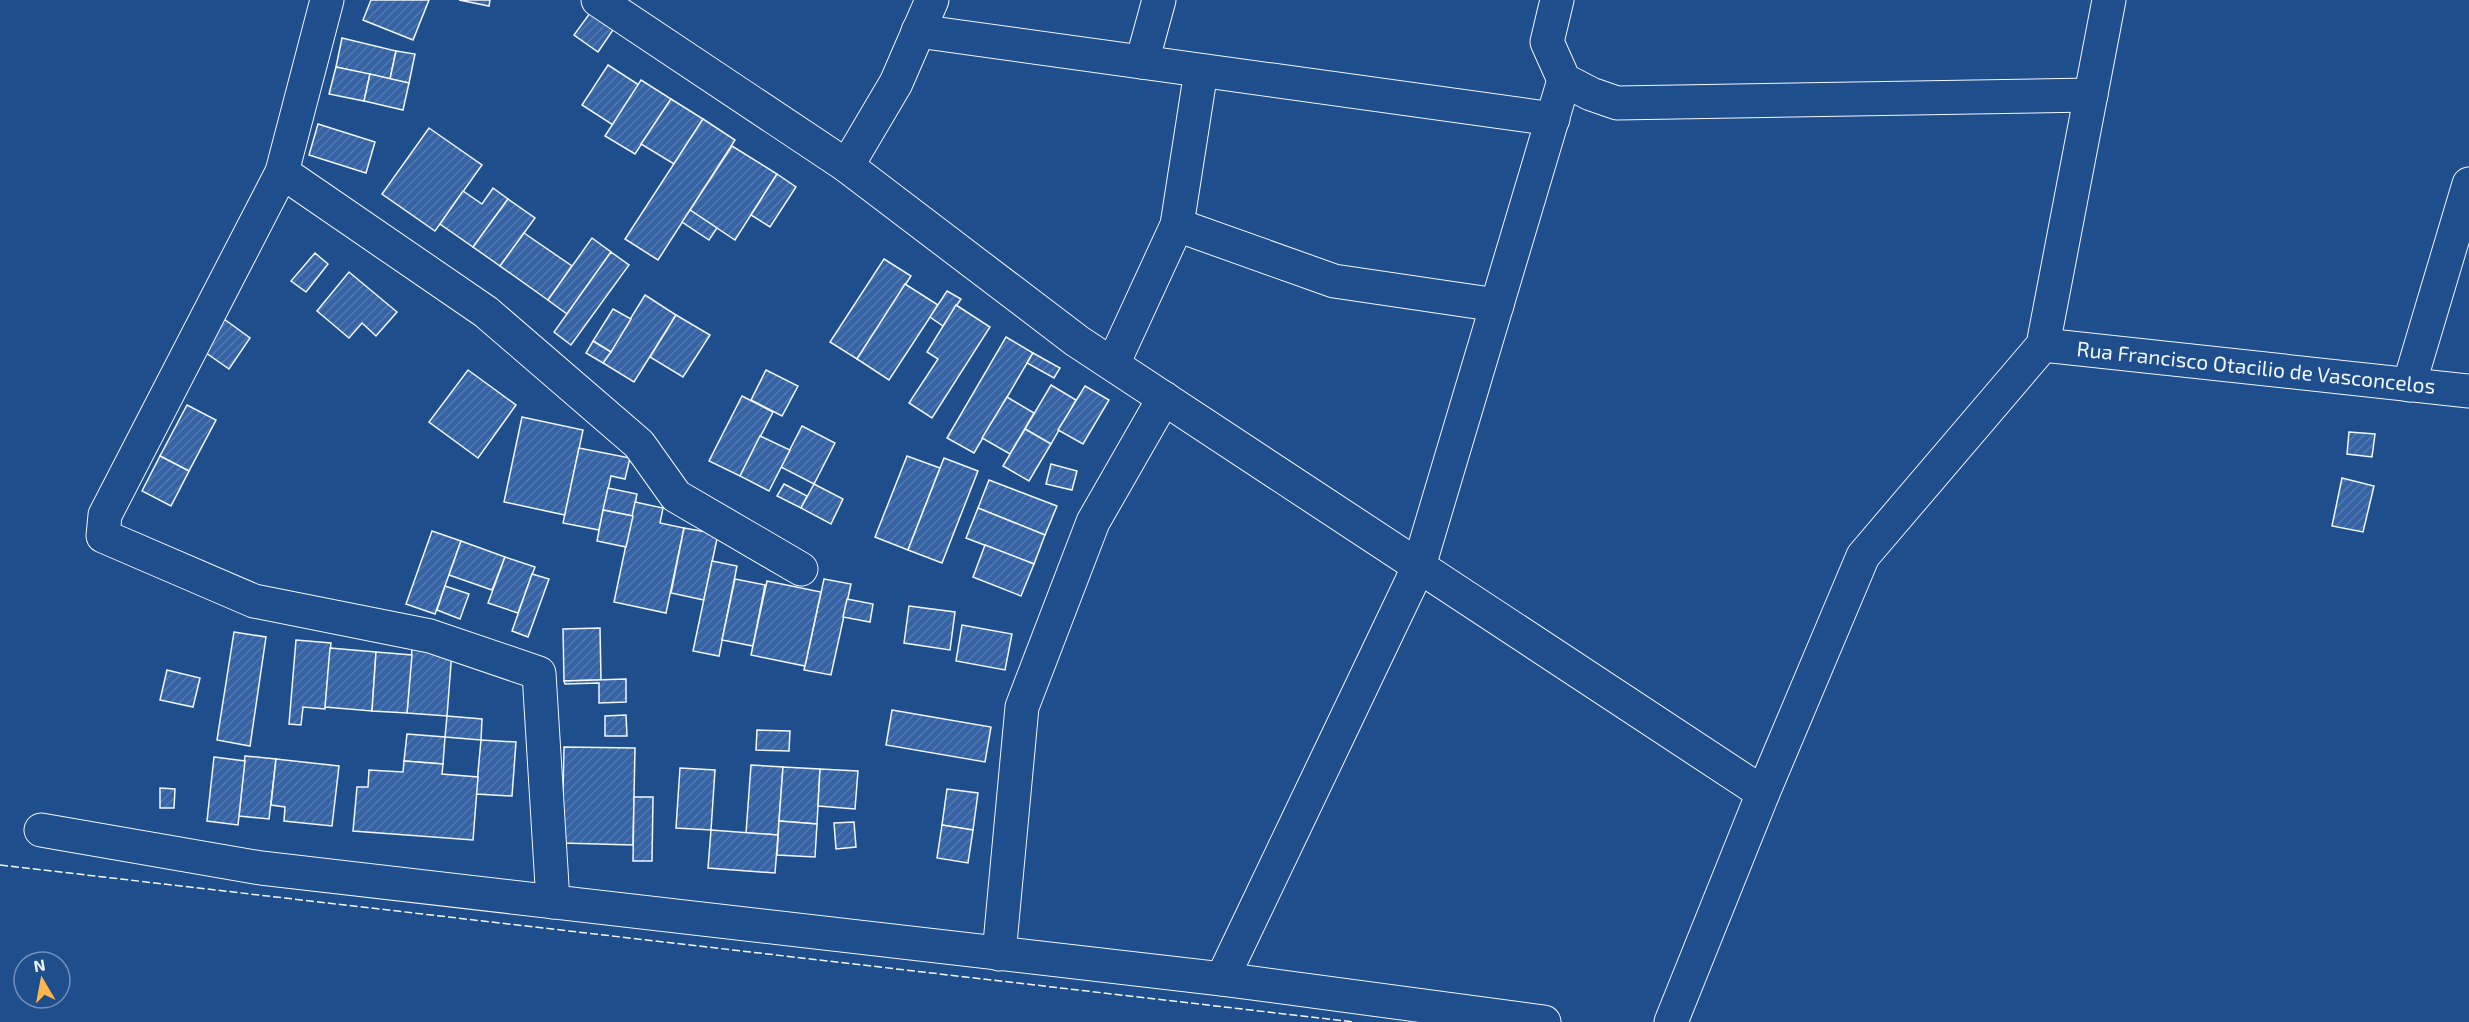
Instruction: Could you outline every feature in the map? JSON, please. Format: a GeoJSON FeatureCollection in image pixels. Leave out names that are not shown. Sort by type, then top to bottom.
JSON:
{"type":"FeatureCollection","features":[{"type":"Feature","properties":{"kind":"street"},"geometry":{"type":"LineString","coordinates":[[327,0],[282,171],[105,515],[103,536],[254,602],[430,636],[539,673],[553,902]]}},
{"type":"Feature","properties":{"kind":"street"},"geometry":{"type":"LineString","coordinates":[[598,0],[847,166],[1077,341],[1763,793]]}},
{"type":"Feature","properties":{"kind":"street"},"geometry":{"type":"LineString","coordinates":[[847,166],[896,82],[932,0]]}},
{"type":"Feature","properties":{"kind":"street"},"geometry":{"type":"LineString","coordinates":[[1142,62],[1159,0]]}},
{"type":"Feature","properties":{"kind":"street"},"geometry":{"type":"LineString","coordinates":[[1557,0],[1547,42],[1564,80],[1591,94],[1617,103],[2091,95]]}},
{"type":"Feature","properties":{"kind":"street"},"geometry":{"type":"LineString","coordinates":[[1671,1022],[1763,793],[1863,556],[2043,345],[2109,0]]}},
{"type":"Feature","properties":{"kind":"street"},"geometry":{"type":"LineString","coordinates":[[918,31],[1553,119]]}},
{"type":"Feature","properties":{"kind":"street"},"geometry":{"type":"LineString","coordinates":[[1113,364],[1177,225],[1201,71]]}},
{"type":"Feature","properties":{"kind":"street"},"geometry":{"type":"LineString","coordinates":[[1222,979],[1419,566],[1564,80]]}},
{"type":"Feature","properties":{"kind":"street"},"geometry":{"type":"LineString","coordinates":[[282,171],[486,312],[639,444],[676,496],[801,569]]}},
{"type":"Feature","properties":{"kind":"street"},"geometry":{"type":"LineString","coordinates":[[2409,385],[2469,184]]}},
{"type":"Feature","properties":{"kind":"street"},"geometry":{"type":"LineString","coordinates":[[1177,225],[1334,281],[1497,305]]}},
{"type":"Feature","properties":{"kind":"street","name":"Rua Francisco Otacilio de Vasconcelos"},"geometry":{"type":"LineString","coordinates":[[2043,345],[2469,391]]}},
{"type":"Feature","properties":{"kind":"street"},"geometry":{"type":"LineString","coordinates":[[999,954],[1022,706],[1093,522],[1164,398]]}},
{"type":"Feature","properties":{"kind":"street"},"geometry":{"type":"LineString","coordinates":[[41,830],[261,868],[1222,979],[1544,1022]]}},
{"type":"Feature","properties":{"kind":"building"},"geometry":{"type":"Polygon","coordinates":[[[371,0],[429,0],[413,40],[363,20],[371,0]]]}},
{"type":"Feature","properties":{"kind":"building"},"geometry":{"type":"Polygon","coordinates":[[[459,0],[490,0],[489,6],[459,0]]]}},
{"type":"Feature","properties":{"kind":"building"},"geometry":{"type":"Polygon","coordinates":[[[590,13],[613,30],[598,52],[574,35],[590,13]]]}},
{"type":"Feature","properties":{"kind":"building"},"geometry":{"type":"Polygon","coordinates":[[[342,38],[396,51],[390,79],[336,67],[342,38]]]}},
{"type":"Feature","properties":{"kind":"building"},"geometry":{"type":"Polygon","coordinates":[[[396,51],[415,54],[409,83],[390,79],[396,51]]]}},
{"type":"Feature","properties":{"kind":"building"},"geometry":{"type":"Polygon","coordinates":[[[608,65],[639,85],[613,125],[582,105],[608,65]]]}},
{"type":"Feature","properties":{"kind":"building"},"geometry":{"type":"Polygon","coordinates":[[[336,67],[370,74],[364,101],[329,94],[336,67]]]}},
{"type":"Feature","properties":{"kind":"building"},"geometry":{"type":"Polygon","coordinates":[[[370,74],[409,83],[403,110],[364,101],[370,74]]]}},
{"type":"Feature","properties":{"kind":"building"},"geometry":{"type":"Polygon","coordinates":[[[641,80],[671,99],[635,154],[605,136],[641,80]]]}},
{"type":"Feature","properties":{"kind":"building"},"geometry":{"type":"Polygon","coordinates":[[[671,99],[703,119],[674,164],[641,144],[671,99]]]}},
{"type":"Feature","properties":{"kind":"building"},"geometry":{"type":"Polygon","coordinates":[[[703,119],[735,140],[658,260],[625,239],[703,119]]]}},
{"type":"Feature","properties":{"kind":"building"},"geometry":{"type":"Polygon","coordinates":[[[318,124],[375,142],[366,173],[309,155],[318,124]]]}},
{"type":"Feature","properties":{"kind":"building"},"geometry":{"type":"Polygon","coordinates":[[[429,128],[482,165],[435,231],[382,194],[429,128]]]}},
{"type":"Feature","properties":{"kind":"building"},"geometry":{"type":"Polygon","coordinates":[[[732,146],[777,174],[735,240],[690,210],[732,146]]]}},
{"type":"Feature","properties":{"kind":"building"},"geometry":{"type":"Polygon","coordinates":[[[777,174],[796,187],[770,227],[751,215],[777,174]]]}},
{"type":"Feature","properties":{"kind":"building"},"geometry":{"type":"Polygon","coordinates":[[[493,188],[508,199],[473,247],[440,224],[463,191],[482,204],[493,188]]]}},
{"type":"Feature","properties":{"kind":"building"},"geometry":{"type":"Polygon","coordinates":[[[508,199],[535,218],[500,266],[473,247],[508,199]]]}},
{"type":"Feature","properties":{"kind":"building"},"geometry":{"type":"Polygon","coordinates":[[[690,210],[717,228],[709,240],[682,222],[690,210]]]}},
{"type":"Feature","properties":{"kind":"building"},"geometry":{"type":"Polygon","coordinates":[[[524,233],[572,266],[548,300],[500,266],[524,233]]]}},
{"type":"Feature","properties":{"kind":"building"},"geometry":{"type":"Polygon","coordinates":[[[592,238],[611,252],[567,314],[548,300],[592,238]]]}},
{"type":"Feature","properties":{"kind":"building"},"geometry":{"type":"Polygon","coordinates":[[[611,252],[629,265],[571,345],[554,332],[611,252]]]}},
{"type":"Feature","properties":{"kind":"building"},"geometry":{"type":"Polygon","coordinates":[[[315,253],[328,264],[306,292],[291,281],[315,253]]]}},
{"type":"Feature","properties":{"kind":"building"},"geometry":{"type":"Polygon","coordinates":[[[884,259],[911,276],[857,359],[830,342],[884,259]]]}},
{"type":"Feature","properties":{"kind":"building"},"geometry":{"type":"Polygon","coordinates":[[[349,272],[397,312],[376,336],[362,323],[349,338],[317,311],[349,272]]]}},
{"type":"Feature","properties":{"kind":"building"},"geometry":{"type":"Polygon","coordinates":[[[905,284],[938,305],[889,380],[857,359],[905,284]]]}},
{"type":"Feature","properties":{"kind":"building"},"geometry":{"type":"Polygon","coordinates":[[[947,291],[961,299],[943,326],[930,317],[947,291]]]}},
{"type":"Feature","properties":{"kind":"building"},"geometry":{"type":"Polygon","coordinates":[[[645,295],[676,315],[634,382],[603,363],[645,295]]]}},
{"type":"Feature","properties":{"kind":"building"},"geometry":{"type":"Polygon","coordinates":[[[956,305],[990,327],[932,418],[909,403],[938,359],[927,352],[956,305]]]}},
{"type":"Feature","properties":{"kind":"building"},"geometry":{"type":"Polygon","coordinates":[[[613,309],[631,319],[611,352],[593,341],[613,309]]]}},
{"type":"Feature","properties":{"kind":"building"},"geometry":{"type":"Polygon","coordinates":[[[676,315],[710,335],[683,377],[650,357],[676,315]]]}},
{"type":"Feature","properties":{"kind":"building"},"geometry":{"type":"Polygon","coordinates":[[[224,319],[250,338],[229,369],[202,350],[224,319]]]}},
{"type":"Feature","properties":{"kind":"building"},"geometry":{"type":"Polygon","coordinates":[[[1006,337],[1033,353],[974,453],[947,438],[1006,337]]]}},
{"type":"Feature","properties":{"kind":"building"},"geometry":{"type":"Polygon","coordinates":[[[593,341],[611,352],[603,363],[586,353],[593,341]]]}},
{"type":"Feature","properties":{"kind":"building"},"geometry":{"type":"Polygon","coordinates":[[[1033,353],[1060,368],[1054,378],[1027,363],[1033,353]]]}},
{"type":"Feature","properties":{"kind":"building"},"geometry":{"type":"Polygon","coordinates":[[[468,370],[516,405],[478,458],[429,422],[468,370]]]}},
{"type":"Feature","properties":{"kind":"building"},"geometry":{"type":"Polygon","coordinates":[[[766,370],[798,386],[782,416],[751,400],[766,370]]]}},
{"type":"Feature","properties":{"kind":"building"},"geometry":{"type":"Polygon","coordinates":[[[1051,385],[1076,400],[1051,444],[1025,429],[1051,385]]]}},
{"type":"Feature","properties":{"kind":"building"},"geometry":{"type":"Polygon","coordinates":[[[1085,386],[1109,400],[1083,444],[1058,430],[1085,386]]]}},
{"type":"Feature","properties":{"kind":"building"},"geometry":{"type":"Polygon","coordinates":[[[742,396],[773,412],[740,476],[709,461],[742,396]]]}},
{"type":"Feature","properties":{"kind":"building"},"geometry":{"type":"Polygon","coordinates":[[[1007,397],[1034,413],[1010,454],[982,438],[1007,397]]]}},
{"type":"Feature","properties":{"kind":"building"},"geometry":{"type":"Polygon","coordinates":[[[187,405],[216,420],[189,471],[160,456],[187,405]]]}},
{"type":"Feature","properties":{"kind":"building"},"geometry":{"type":"Polygon","coordinates":[[[522,417],[583,430],[565,515],[504,502],[522,417]]]}},
{"type":"Feature","properties":{"kind":"building"},"geometry":{"type":"Polygon","coordinates":[[[802,426],[835,443],[814,484],[781,467],[802,426]]]}},
{"type":"Feature","properties":{"kind":"building"},"geometry":{"type":"Polygon","coordinates":[[[1025,429],[1051,444],[1029,481],[1003,466],[1025,429]]]}},
{"type":"Feature","properties":{"kind":"building"},"geometry":{"type":"Polygon","coordinates":[[[2349,432],[2375,434],[2372,457],[2347,454],[2349,432]]]}},
{"type":"Feature","properties":{"kind":"building"},"geometry":{"type":"Polygon","coordinates":[[[760,436],[790,450],[769,491],[740,476],[760,436]]]}},
{"type":"Feature","properties":{"kind":"building"},"geometry":{"type":"Polygon","coordinates":[[[579,448],[630,458],[625,479],[611,476],[599,530],[563,523],[579,448]]]}},
{"type":"Feature","properties":{"kind":"building"},"geometry":{"type":"Polygon","coordinates":[[[160,456],[189,471],[171,506],[142,491],[160,456]]]}},
{"type":"Feature","properties":{"kind":"building"},"geometry":{"type":"Polygon","coordinates":[[[907,456],[940,468],[908,550],[875,537],[907,456]]]}},
{"type":"Feature","properties":{"kind":"building"},"geometry":{"type":"Polygon","coordinates":[[[944,458],[978,471],[942,563],[908,550],[944,458]]]}},
{"type":"Feature","properties":{"kind":"building"},"geometry":{"type":"Polygon","coordinates":[[[1051,464],[1077,471],[1072,490],[1046,484],[1051,464]]]}},
{"type":"Feature","properties":{"kind":"building"},"geometry":{"type":"Polygon","coordinates":[[[2342,478],[2374,486],[2363,532],[2332,526],[2342,478]]]}},
{"type":"Feature","properties":{"kind":"building"},"geometry":{"type":"Polygon","coordinates":[[[989,480],[1057,506],[1045,535],[978,508],[989,480]]]}},
{"type":"Feature","properties":{"kind":"building"},"geometry":{"type":"Polygon","coordinates":[[[784,484],[807,496],[801,508],[777,496],[784,484]]]}},
{"type":"Feature","properties":{"kind":"building"},"geometry":{"type":"Polygon","coordinates":[[[814,484],[843,499],[831,524],[801,508],[814,484]]]}},
{"type":"Feature","properties":{"kind":"building"},"geometry":{"type":"Polygon","coordinates":[[[608,488],[637,494],[633,516],[603,510],[608,488]]]}},
{"type":"Feature","properties":{"kind":"building"},"geometry":{"type":"Polygon","coordinates":[[[635,502],[663,508],[660,523],[684,528],[666,613],[614,602],[635,502]]]}},
{"type":"Feature","properties":{"kind":"building"},"geometry":{"type":"Polygon","coordinates":[[[978,508],[1045,535],[1034,564],[966,538],[978,508]]]}},
{"type":"Feature","properties":{"kind":"building"},"geometry":{"type":"Polygon","coordinates":[[[603,510],[633,516],[626,547],[597,541],[603,510]]]}},
{"type":"Feature","properties":{"kind":"building"},"geometry":{"type":"Polygon","coordinates":[[[684,528],[718,534],[704,600],[671,593],[684,528]]]}},
{"type":"Feature","properties":{"kind":"building"},"geometry":{"type":"Polygon","coordinates":[[[432,531],[461,541],[435,614],[406,604],[432,531]]]}},
{"type":"Feature","properties":{"kind":"building"},"geometry":{"type":"Polygon","coordinates":[[[461,541],[505,557],[492,590],[449,575],[461,541]]]}},
{"type":"Feature","properties":{"kind":"building"},"geometry":{"type":"Polygon","coordinates":[[[985,545],[1034,564],[1021,596],[973,577],[985,545]]]}},
{"type":"Feature","properties":{"kind":"building"},"geometry":{"type":"Polygon","coordinates":[[[505,557],[535,567],[518,613],[488,603],[505,557]]]}},
{"type":"Feature","properties":{"kind":"building"},"geometry":{"type":"Polygon","coordinates":[[[712,561],[737,566],[719,656],[693,651],[712,561]]]}},
{"type":"Feature","properties":{"kind":"building"},"geometry":{"type":"Polygon","coordinates":[[[532,574],[549,579],[528,637],[512,631],[532,574]]]}},
{"type":"Feature","properties":{"kind":"building"},"geometry":{"type":"Polygon","coordinates":[[[735,579],[765,585],[753,646],[722,640],[735,579]]]}},
{"type":"Feature","properties":{"kind":"building"},"geometry":{"type":"Polygon","coordinates":[[[824,579],[851,584],[831,675],[804,670],[824,579]]]}},
{"type":"Feature","properties":{"kind":"building"},"geometry":{"type":"Polygon","coordinates":[[[767,581],[821,592],[805,666],[751,655],[767,581]]]}},
{"type":"Feature","properties":{"kind":"building"},"geometry":{"type":"Polygon","coordinates":[[[445,586],[469,594],[460,619],[437,610],[445,586]]]}},
{"type":"Feature","properties":{"kind":"building"},"geometry":{"type":"Polygon","coordinates":[[[847,599],[873,604],[870,622],[843,617],[847,599]]]}},
{"type":"Feature","properties":{"kind":"building"},"geometry":{"type":"Polygon","coordinates":[[[909,606],[955,612],[950,650],[904,643],[909,606]]]}},
{"type":"Feature","properties":{"kind":"building"},"geometry":{"type":"Polygon","coordinates":[[[962,625],[1012,634],[1005,670],[956,661],[962,625]]]}},
{"type":"Feature","properties":{"kind":"building"},"geometry":{"type":"Polygon","coordinates":[[[600,628],[601,680],[564,681],[563,629],[600,628]]]}},
{"type":"Feature","properties":{"kind":"building"},"geometry":{"type":"Polygon","coordinates":[[[234,632],[266,637],[250,746],[217,740],[234,632]]]}},
{"type":"Feature","properties":{"kind":"building"},"geometry":{"type":"Polygon","coordinates":[[[296,640],[331,643],[325,709],[303,707],[301,725],[289,724],[296,640]]]}},
{"type":"Feature","properties":{"kind":"building"},"geometry":{"type":"Polygon","coordinates":[[[330,648],[376,652],[372,711],[325,707],[330,648]]]}},
{"type":"Feature","properties":{"kind":"building"},"geometry":{"type":"Polygon","coordinates":[[[412,648],[452,651],[447,716],[407,713],[412,648]]]}},
{"type":"Feature","properties":{"kind":"building"},"geometry":{"type":"Polygon","coordinates":[[[376,652],[412,655],[407,713],[372,711],[376,652]]]}},
{"type":"Feature","properties":{"kind":"building"},"geometry":{"type":"Polygon","coordinates":[[[167,670],[200,678],[193,707],[160,700],[167,670]]]}},
{"type":"Feature","properties":{"kind":"building"},"geometry":{"type":"Polygon","coordinates":[[[626,679],[626,702],[599,703],[599,683],[565,684],[564,681],[626,679]]]}},
{"type":"Feature","properties":{"kind":"building"},"geometry":{"type":"Polygon","coordinates":[[[892,710],[991,727],[985,762],[886,745],[892,710]]]}},
{"type":"Feature","properties":{"kind":"building"},"geometry":{"type":"Polygon","coordinates":[[[626,715],[627,736],[605,736],[605,716],[626,715]]]}},
{"type":"Feature","properties":{"kind":"building"},"geometry":{"type":"Polygon","coordinates":[[[447,716],[482,719],[481,740],[445,737],[447,716]]]}},
{"type":"Feature","properties":{"kind":"building"},"geometry":{"type":"Polygon","coordinates":[[[757,730],[790,731],[789,751],[756,750],[757,730]]]}},
{"type":"Feature","properties":{"kind":"building"},"geometry":{"type":"Polygon","coordinates":[[[407,734],[445,737],[443,764],[404,761],[407,734]]]}},
{"type":"Feature","properties":{"kind":"building"},"geometry":{"type":"Polygon","coordinates":[[[481,740],[516,742],[512,796],[476,794],[481,740]]]}},
{"type":"Feature","properties":{"kind":"building"},"geometry":{"type":"Polygon","coordinates":[[[564,747],[635,748],[633,845],[562,843],[564,747]]]}},
{"type":"Feature","properties":{"kind":"building"},"geometry":{"type":"Polygon","coordinates":[[[245,756],[276,759],[269,819],[239,816],[245,756]]]}},
{"type":"Feature","properties":{"kind":"building"},"geometry":{"type":"Polygon","coordinates":[[[214,757],[245,761],[238,825],[207,821],[214,757]]]}},
{"type":"Feature","properties":{"kind":"building"},"geometry":{"type":"Polygon","coordinates":[[[276,759],[339,766],[332,826],[284,821],[285,807],[271,805],[276,759]]]}},
{"type":"Feature","properties":{"kind":"building"},"geometry":{"type":"Polygon","coordinates":[[[404,761],[443,764],[442,774],[478,777],[473,840],[353,831],[357,787],[368,787],[369,770],[403,772],[404,761]]]}},
{"type":"Feature","properties":{"kind":"building"},"geometry":{"type":"Polygon","coordinates":[[[751,765],[783,767],[778,835],[746,833],[751,765]]]}},
{"type":"Feature","properties":{"kind":"building"},"geometry":{"type":"Polygon","coordinates":[[[783,767],[820,769],[817,824],[779,821],[783,767]]]}},
{"type":"Feature","properties":{"kind":"building"},"geometry":{"type":"Polygon","coordinates":[[[680,768],[715,770],[711,830],[676,828],[680,768]]]}},
{"type":"Feature","properties":{"kind":"building"},"geometry":{"type":"Polygon","coordinates":[[[820,769],[858,771],[855,809],[818,806],[820,769]]]}},
{"type":"Feature","properties":{"kind":"building"},"geometry":{"type":"Polygon","coordinates":[[[160,788],[175,789],[174,808],[160,808],[160,788]]]}},
{"type":"Feature","properties":{"kind":"building"},"geometry":{"type":"Polygon","coordinates":[[[947,789],[978,793],[973,830],[942,825],[947,789]]]}},
{"type":"Feature","properties":{"kind":"building"},"geometry":{"type":"Polygon","coordinates":[[[634,797],[653,797],[652,861],[633,861],[634,797]]]}},
{"type":"Feature","properties":{"kind":"building"},"geometry":{"type":"Polygon","coordinates":[[[779,821],[817,824],[815,857],[777,855],[779,821]]]}},
{"type":"Feature","properties":{"kind":"building"},"geometry":{"type":"Polygon","coordinates":[[[854,822],[856,847],[836,849],[834,823],[854,822]]]}},
{"type":"Feature","properties":{"kind":"building"},"geometry":{"type":"Polygon","coordinates":[[[942,825],[973,830],[968,863],[937,858],[942,825]]]}},
{"type":"Feature","properties":{"kind":"building"},"geometry":{"type":"Polygon","coordinates":[[[711,830],[778,835],[775,873],[708,868],[711,830]]]}},
{"type":"Feature","properties":{"kind":"fence"},"geometry":{"type":"LineString","coordinates":[[0,865],[1354,1022]]}}]}
